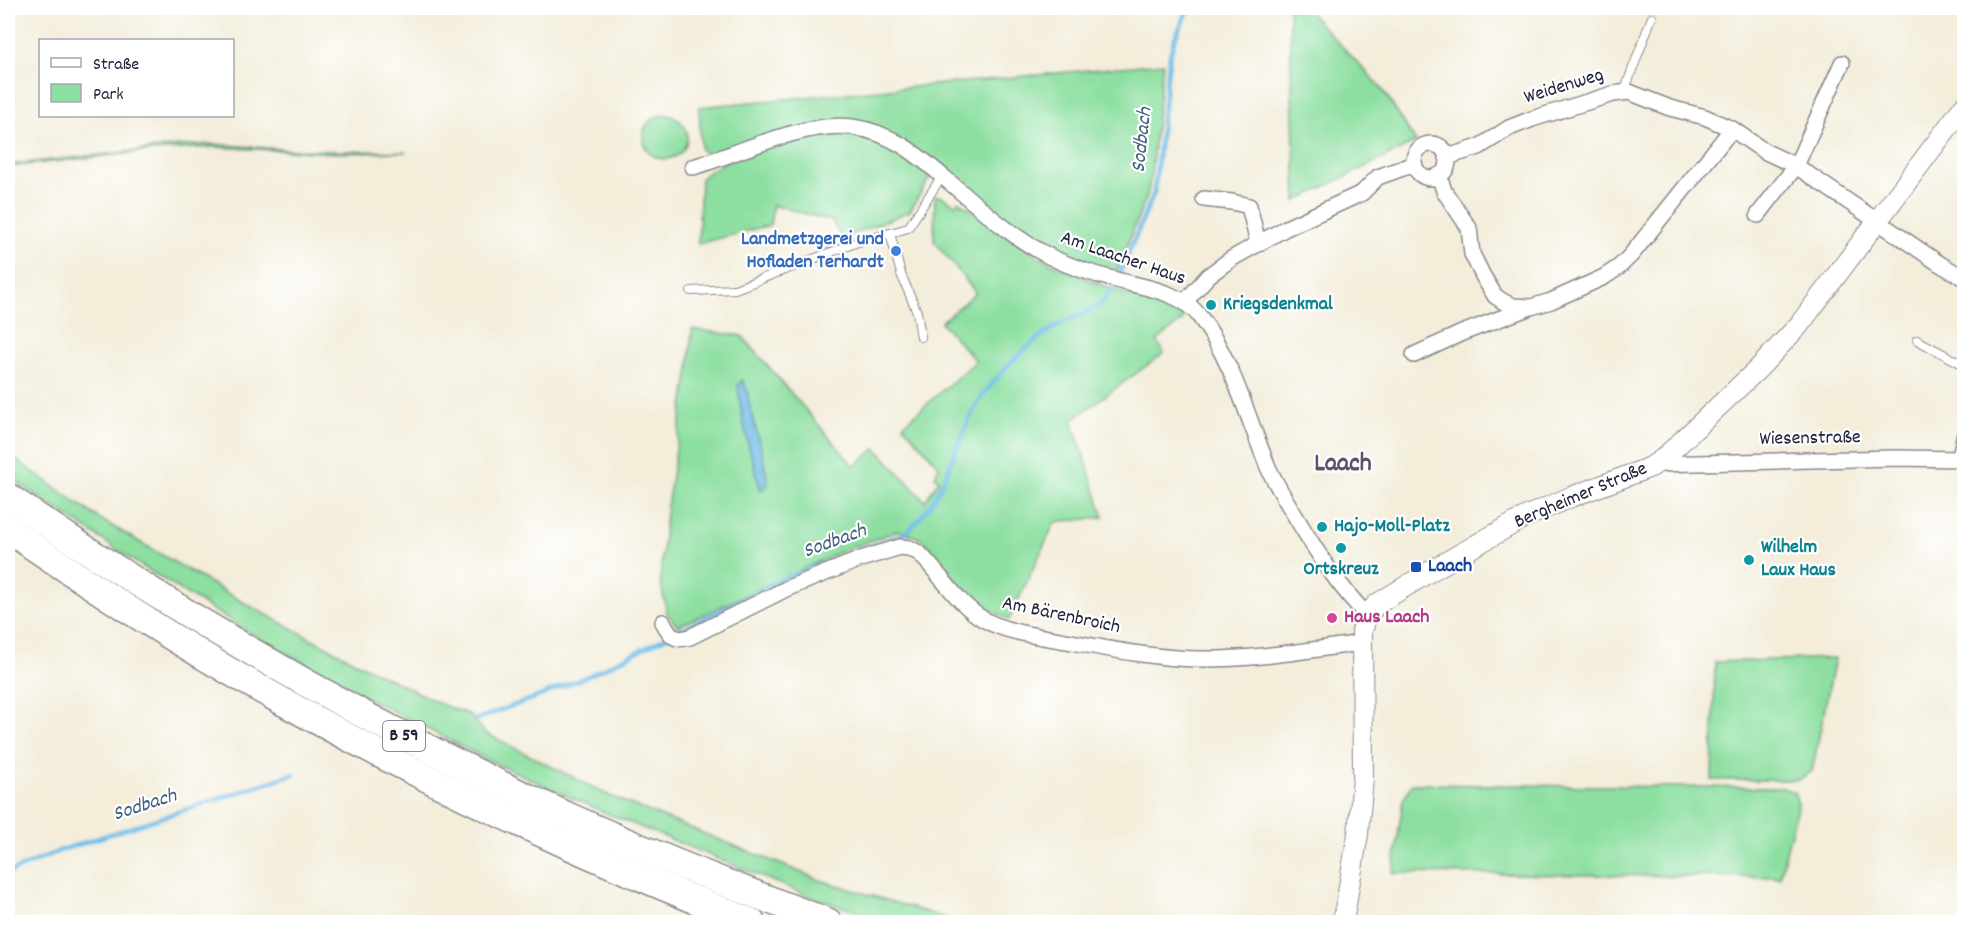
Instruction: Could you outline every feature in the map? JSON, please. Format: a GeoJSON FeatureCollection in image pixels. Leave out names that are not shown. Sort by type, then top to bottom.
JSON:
{"type":"FeatureCollection","features":[{"type":"Feature","properties":{"kind":"highway","name":"B 59"},"geometry":{"type":"LineString","coordinates":[[8,496],[97,557],[186,613],[384,726],[508,788],[594,827],[712,878],[828,922]]}},
{"type":"Feature","properties":{"kind":"highway","name":"B 59"},"geometry":{"type":"LineString","coordinates":[[8,529],[124,607],[204,656],[279,700],[383,756],[582,852],[751,922]]}},
{"type":"Feature","properties":{"kind":"street"},"geometry":{"type":"LineString","coordinates":[[1758,215],[1796,166],[1842,63]]}},
{"type":"Feature","properties":{"kind":"street","name":"Weidenweg"},"geometry":{"type":"LineString","coordinates":[[1447,157],[1479,147],[1503,131],[1524,122],[1624,92],[1634,93],[1670,108],[1705,117],[1732,129],[1764,151],[1796,166],[1877,223],[1965,278]]}},
{"type":"Feature","properties":{"kind":"street","name":"Bergheimer Straße"},"geometry":{"type":"LineString","coordinates":[[1367,615],[1392,593],[1525,518],[1571,497],[1656,464],[1788,338],[1965,106]]}},
{"type":"Feature","properties":{"kind":"street","name":"Am Laacher Haus"},"geometry":{"type":"LineString","coordinates":[[693,167],[801,132],[838,126],[868,130],[915,153],[1032,247],[1092,273],[1166,294],[1185,302],[1199,315],[1222,353],[1279,489],[1329,571],[1343,590],[1367,615]]}},
{"type":"Feature","properties":{"kind":"street"},"geometry":{"type":"LineString","coordinates":[[1414,355],[1462,333],[1577,290],[1619,267],[1732,129]]}},
{"type":"Feature","properties":{"kind":"street"},"geometry":{"type":"LineString","coordinates":[[1432,144],[1442,148],[1447,157],[1446,168],[1434,177],[1419,173],[1414,164],[1415,154],[1426,145],[1432,144]]}},
{"type":"Feature","properties":{"kind":"street"},"geometry":{"type":"LineString","coordinates":[[1185,302],[1210,273],[1258,243],[1362,193],[1384,174],[1414,164]]}},
{"type":"Feature","properties":{"kind":"street"},"geometry":{"type":"LineString","coordinates":[[1439,175],[1444,191],[1469,228],[1472,254],[1492,292],[1509,304],[1531,307]]}},
{"type":"Feature","properties":{"kind":"street"},"geometry":{"type":"LineString","coordinates":[[1204,199],[1249,206],[1258,243]]}},
{"type":"Feature","properties":{"kind":"street"},"geometry":{"type":"LineString","coordinates":[[1962,459],[1965,437]]}},
{"type":"Feature","properties":{"kind":"street","name":"Wiesenstraße"},"geometry":{"type":"LineString","coordinates":[[1656,464],[1962,459]]}},
{"type":"Feature","properties":{"kind":"street","name":"Am Bärenbroich"},"geometry":{"type":"LineString","coordinates":[[668,630],[679,639],[690,637],[801,582],[861,559],[903,547],[919,553],[978,616],[998,626],[1027,633],[1137,654],[1190,659],[1234,658],[1362,643]]}},
{"type":"Feature","properties":{"kind":"street"},"geometry":{"type":"LineString","coordinates":[[1343,922],[1358,834],[1363,778],[1362,631],[1367,615]]}},
{"type":"Feature","properties":{"kind":"lane"},"geometry":{"type":"LineString","coordinates":[[1624,92],[1652,17]]}},
{"type":"Feature","properties":{"kind":"lane"},"geometry":{"type":"LineString","coordinates":[[691,291],[735,289],[855,243],[908,228],[942,176]]}},
{"type":"Feature","properties":{"kind":"lane"},"geometry":{"type":"LineString","coordinates":[[890,233],[900,274],[917,312],[921,337]]}},
{"type":"Feature","properties":{"kind":"lane"},"geometry":{"type":"LineString","coordinates":[[1917,340],[1965,364]]}},
{"type":"Feature","properties":{"kind":"green space"},"geometry":{"type":"Polygon","coordinates":[[[1289,8],[1305,8],[1380,86],[1416,142],[1296,201],[1289,8]]]}},
{"type":"Feature","properties":{"kind":"green space"},"geometry":{"type":"Polygon","coordinates":[[[1163,63],[1148,193],[1115,275],[1035,244],[946,173],[853,124],[714,156],[701,150],[699,107],[1163,63]]]}},
{"type":"Feature","properties":{"kind":"green space"},"geometry":{"type":"Polygon","coordinates":[[[665,115],[681,121],[687,137],[681,153],[665,159],[649,153],[643,137],[649,121],[665,115]]]}},
{"type":"Feature","properties":{"kind":"green space"},"geometry":{"type":"Polygon","coordinates":[[[825,132],[863,133],[900,150],[926,167],[929,179],[910,211],[841,239],[832,221],[773,205],[770,225],[698,244],[701,179],[725,162],[759,148],[825,132]]]}},
{"type":"Feature","properties":{"kind":"green space"},"geometry":{"type":"Polygon","coordinates":[[[212,144],[297,150],[406,152],[334,153],[212,147],[151,151],[8,167],[8,165],[212,144]]]}},
{"type":"Feature","properties":{"kind":"green space"},"geometry":{"type":"Polygon","coordinates":[[[935,196],[941,196],[956,205],[958,201],[1046,261],[1109,288],[1179,313],[1184,319],[1157,341],[1164,353],[1072,420],[1104,517],[1055,522],[1009,620],[982,605],[964,591],[923,540],[900,530],[842,551],[678,626],[667,614],[660,579],[666,513],[689,368],[692,329],[742,336],[854,466],[876,448],[925,501],[939,480],[935,476],[939,466],[903,425],[976,361],[941,322],[976,293],[934,241],[935,196]]]}},
{"type":"Feature","properties":{"kind":"green space"},"geometry":{"type":"Polygon","coordinates":[[[8,454],[100,519],[248,605],[361,665],[445,706],[470,715],[485,733],[610,796],[820,880],[959,922],[888,922],[814,898],[601,811],[482,757],[373,701],[252,634],[137,563],[8,476],[8,454]]]}},
{"type":"Feature","properties":{"kind":"green space"},"geometry":{"type":"Polygon","coordinates":[[[1835,658],[1812,771],[1799,780],[1712,780],[1715,662],[1835,658]]]}},
{"type":"Feature","properties":{"kind":"green space"},"geometry":{"type":"Polygon","coordinates":[[[1412,784],[1783,788],[1794,792],[1798,804],[1780,877],[1393,873],[1403,800],[1412,784]]]}},
{"type":"Feature","properties":{"kind":"water"},"geometry":{"type":"Polygon","coordinates":[[[742,380],[748,393],[767,475],[768,485],[761,490],[741,412],[738,385],[742,380]]]}},
{"type":"Feature","properties":{"kind":"waterway","name":"Sodbach"},"geometry":{"type":"LineString","coordinates":[[1120,273],[1154,193],[1169,60],[1174,40],[1189,8]]}},
{"type":"Feature","properties":{"kind":"waterway","name":"Sodbach"},"geometry":{"type":"LineString","coordinates":[[477,719],[588,676],[790,576],[904,534],[927,509],[936,494],[974,409],[995,380],[1036,340],[1066,321],[1095,308],[1113,288]]}},
{"type":"Feature","properties":{"kind":"waterway","name":"Sodbach"},"geometry":{"type":"LineString","coordinates":[[8,873],[59,851],[294,774]]}},
{"type":"Feature","properties":{"kind":"place","name":"Landmetzgerei und Hofladen Terhardt"},"geometry":{"type":"Point","coordinates":[896,251]}},
{"type":"Feature","properties":{"kind":"place","name":"Kriegsdenkmal"},"geometry":{"type":"Point","coordinates":[1211,305]}},
{"type":"Feature","properties":{"kind":"place","name":"Hajo-Moll-Platz"},"geometry":{"type":"Point","coordinates":[1322,527]}},
{"type":"Feature","properties":{"kind":"place","name":"Ortskreuz"},"geometry":{"type":"Point","coordinates":[1341,548]}},
{"type":"Feature","properties":{"kind":"place","name":"Wilhelm Laux Haus"},"geometry":{"type":"Point","coordinates":[1749,560]}},
{"type":"Feature","properties":{"kind":"place","name":"Laach"},"geometry":{"type":"Point","coordinates":[1416,567]}},
{"type":"Feature","properties":{"kind":"place","name":"Haus Laach"},"geometry":{"type":"Point","coordinates":[1332,618]}},
{"type":"Feature","properties":{"kind":"district","name":"Laach"},"geometry":{"type":"Point","coordinates":[1343,464]}}]}
